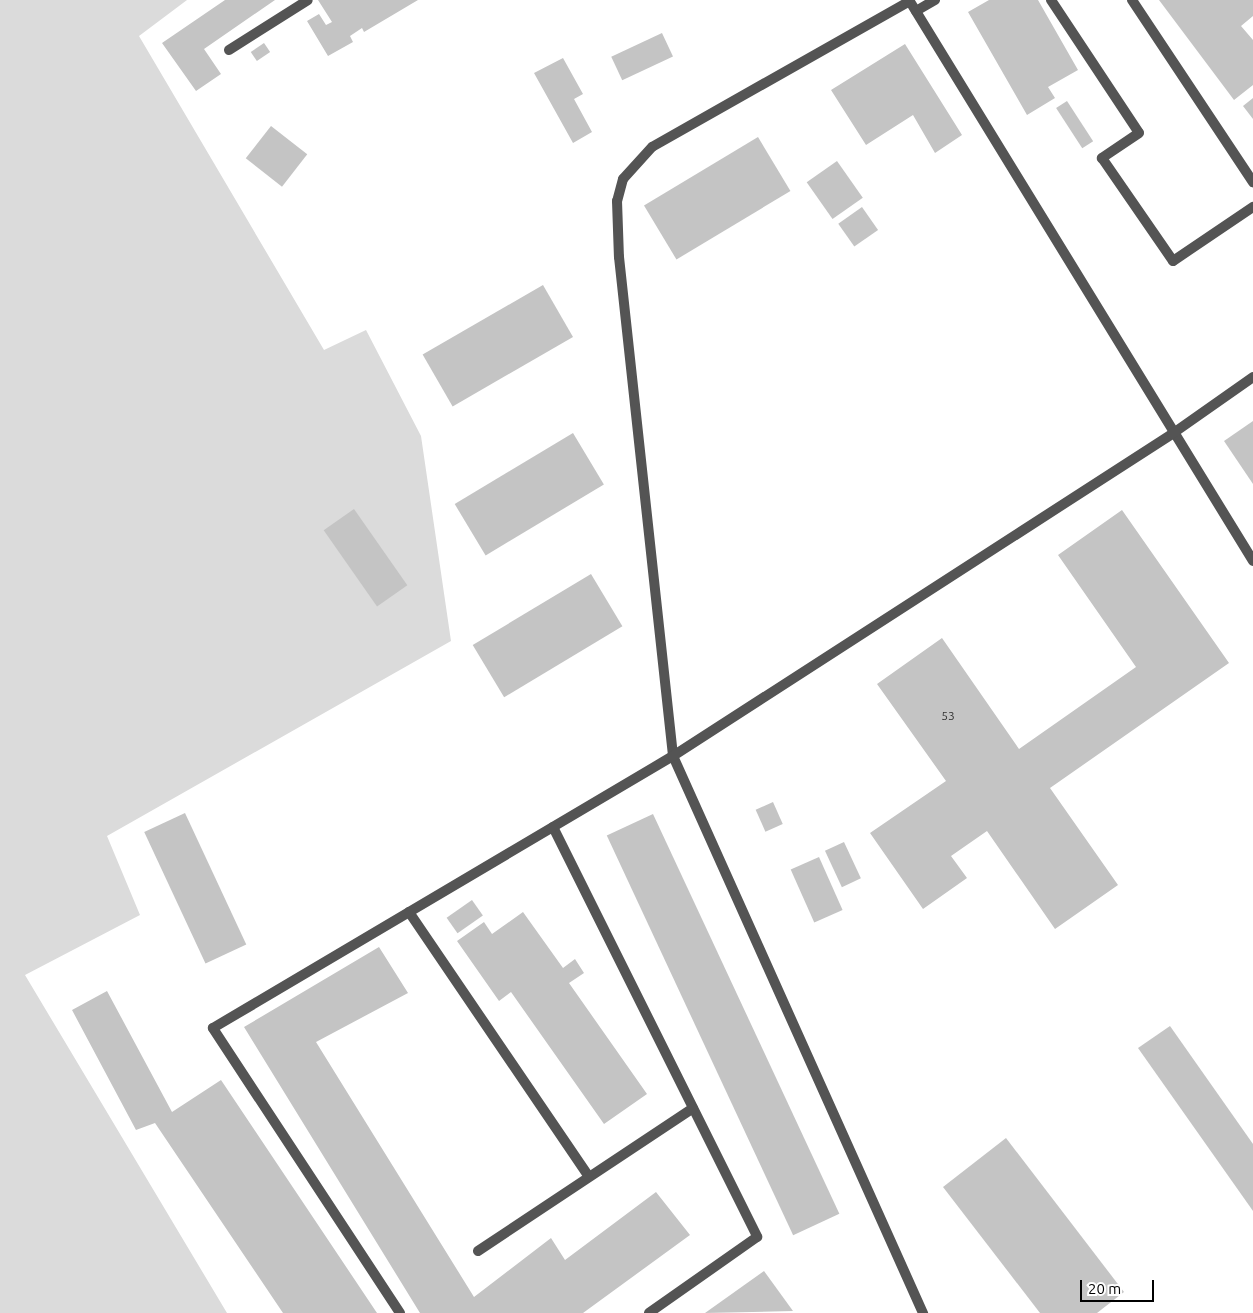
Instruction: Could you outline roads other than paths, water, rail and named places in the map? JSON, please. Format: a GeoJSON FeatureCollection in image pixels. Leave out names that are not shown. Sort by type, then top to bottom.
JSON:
{"type":"FeatureCollection","features":[{"type":"Feature","properties":{"kind":"lane"},"geometry":{"type":"LineString","coordinates":[[229,50],[308,0]]}},
{"type":"Feature","properties":{"kind":"lane"},"geometry":{"type":"LineString","coordinates":[[923,1313],[673,756],[619,257],[617,201],[623,179],[652,147],[910,0],[1172,434],[1253,561]]}},
{"type":"Feature","properties":{"kind":"lane"},"geometry":{"type":"LineString","coordinates":[[916,12],[935,0]]}},
{"type":"Feature","properties":{"kind":"lane"},"geometry":{"type":"LineString","coordinates":[[1051,0],[1139,132],[1102,158],[1172,261],[1253,207]]}},
{"type":"Feature","properties":{"kind":"lane"},"geometry":{"type":"LineString","coordinates":[[1132,0],[1253,182]]}},
{"type":"Feature","properties":{"kind":"lane"},"geometry":{"type":"LineString","coordinates":[[400,1313],[213,1028],[673,756],[1172,434],[1253,378]]}},
{"type":"Feature","properties":{"kind":"lane"},"geometry":{"type":"LineString","coordinates":[[553,827],[757,1237],[649,1313]]}},
{"type":"Feature","properties":{"kind":"lane"},"geometry":{"type":"LineString","coordinates":[[409,912],[589,1177]]}},
{"type":"Feature","properties":{"kind":"lane"},"geometry":{"type":"LineString","coordinates":[[478,1252],[693,1108]]}}]}
